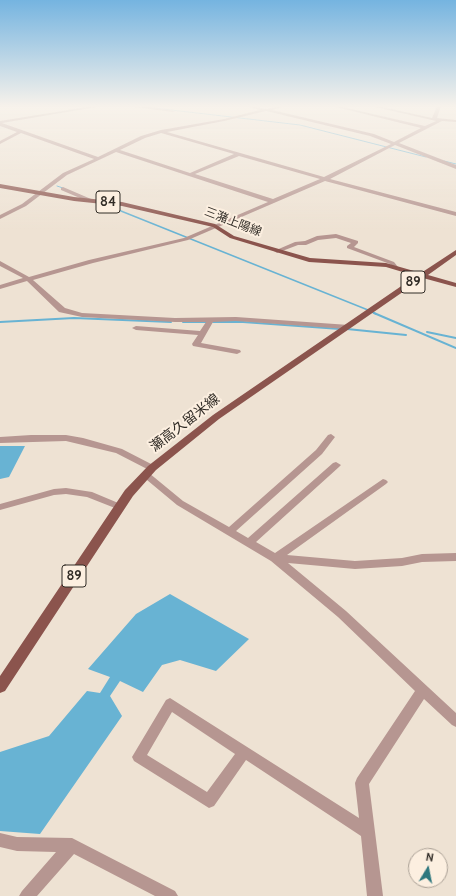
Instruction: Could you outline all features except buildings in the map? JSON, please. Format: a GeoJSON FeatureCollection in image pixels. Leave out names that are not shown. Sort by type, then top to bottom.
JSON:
{"type":"FeatureCollection","features":[{"type":"Feature","properties":{"kind":"main road","name":"三潴上陽線"},"geometry":{"type":"LineString","coordinates":[[0,186],[122,204],[215,226],[232,237],[317,262],[371,264],[395,267],[456,285]]}},
{"type":"Feature","properties":{"kind":"main road","name":"瀬高久留米線"},"geometry":{"type":"LineString","coordinates":[[0,687],[120,507],[149,471],[216,417],[456,252]]}},
{"type":"Feature","properties":{"kind":"street"},"geometry":{"type":"LineString","coordinates":[[67,148],[97,158]]}},
{"type":"Feature","properties":{"kind":"street"},"geometry":{"type":"LineString","coordinates":[[1,216],[24,205],[42,193],[65,174],[120,148]]}},
{"type":"Feature","properties":{"kind":"street"},"geometry":{"type":"LineString","coordinates":[[218,148],[325,179],[456,214]]}},
{"type":"Feature","properties":{"kind":"street"},"geometry":{"type":"LineString","coordinates":[[0,287],[27,278],[186,239],[325,179],[389,148]]}},
{"type":"Feature","properties":{"kind":"street"},"geometry":{"type":"LineString","coordinates":[[405,148],[444,164],[456,167]]}},
{"type":"Feature","properties":{"kind":"street"},"geometry":{"type":"LineString","coordinates":[[115,150],[272,201]]}},
{"type":"Feature","properties":{"kind":"street"},"geometry":{"type":"LineString","coordinates":[[191,174],[239,154]]}},
{"type":"Feature","properties":{"kind":"street"},"geometry":{"type":"LineString","coordinates":[[63,189],[89,200]]}},
{"type":"Feature","properties":{"kind":"street"},"geometry":{"type":"LineString","coordinates":[[276,251],[296,243],[306,243],[317,238],[336,236],[356,242],[349,247],[392,263],[395,267]]}},
{"type":"Feature","properties":{"kind":"street"},"geometry":{"type":"LineString","coordinates":[[0,263],[27,278],[62,310],[73,313],[95,316],[168,320],[236,319],[346,327]]}},
{"type":"Feature","properties":{"kind":"street"},"geometry":{"type":"LineString","coordinates":[[211,319],[196,344],[237,352]]}},
{"type":"Feature","properties":{"kind":"street"},"geometry":{"type":"LineString","coordinates":[[136,328],[202,334]]}},
{"type":"Feature","properties":{"kind":"street"},"geometry":{"type":"LineString","coordinates":[[230,531],[319,452],[332,437]]}},
{"type":"Feature","properties":{"kind":"street"},"geometry":{"type":"LineString","coordinates":[[0,440],[45,438],[83,441],[120,451],[149,471],[180,502],[275,558],[342,614],[456,722]]}},
{"type":"Feature","properties":{"kind":"street"},"geometry":{"type":"LineString","coordinates":[[249,542],[336,466]]}},
{"type":"Feature","properties":{"kind":"street"},"geometry":{"type":"LineString","coordinates":[[275,558],[383,482]]}},
{"type":"Feature","properties":{"kind":"street"},"geometry":{"type":"LineString","coordinates":[[0,507],[54,492],[66,491],[89,494],[120,507]]}},
{"type":"Feature","properties":{"kind":"street"},"geometry":{"type":"LineString","coordinates":[[275,558],[355,565],[402,562],[422,558],[456,557]]}},
{"type":"Feature","properties":{"kind":"street"},"geometry":{"type":"LineString","coordinates":[[375,896],[362,783],[422,691]]}},
{"type":"Feature","properties":{"kind":"street"},"geometry":{"type":"LineString","coordinates":[[244,752],[208,801],[139,757],[170,704],[368,832]]}},
{"type":"Feature","properties":{"kind":"street"},"geometry":{"type":"LineString","coordinates":[[0,840],[17,844],[72,844],[170,896]]}},
{"type":"Feature","properties":{"kind":"street"},"geometry":{"type":"LineString","coordinates":[[27,896],[72,844]]}},
{"type":"Feature","properties":{"kind":"water"},"geometry":{"type":"Polygon","coordinates":[[[0,446],[25,446],[9,477],[0,479],[0,446]]]}},
{"type":"Feature","properties":{"kind":"water"},"geometry":{"type":"Polygon","coordinates":[[[170,594],[249,639],[216,671],[180,660],[162,665],[143,692],[120,681],[110,696],[122,716],[40,834],[0,831],[0,752],[49,736],[87,691],[100,693],[110,677],[88,669],[136,614],[170,594]]]}},
{"type":"Feature","properties":{"kind":"waterway"},"geometry":{"type":"LineString","coordinates":[[390,148],[426,157]]}},
{"type":"Feature","properties":{"kind":"waterway"},"geometry":{"type":"LineString","coordinates":[[444,161],[456,164]]}},
{"type":"Feature","properties":{"kind":"waterway"},"geometry":{"type":"LineString","coordinates":[[57,186],[63,188]]}},
{"type":"Feature","properties":{"kind":"waterway"},"geometry":{"type":"LineString","coordinates":[[101,203],[368,310]]}},
{"type":"Feature","properties":{"kind":"waterway"},"geometry":{"type":"LineString","coordinates":[[374,313],[456,348]]}},
{"type":"Feature","properties":{"kind":"waterway"},"geometry":{"type":"LineString","coordinates":[[0,322],[74,318],[171,322]]}},
{"type":"Feature","properties":{"kind":"waterway"},"geometry":{"type":"LineString","coordinates":[[183,322],[207,322]]}},
{"type":"Feature","properties":{"kind":"waterway"},"geometry":{"type":"LineString","coordinates":[[213,322],[243,322],[340,329]]}},
{"type":"Feature","properties":{"kind":"waterway"},"geometry":{"type":"LineString","coordinates":[[347,329],[406,335]]}},
{"type":"Feature","properties":{"kind":"waterway"},"geometry":{"type":"LineString","coordinates":[[427,332],[456,338]]}}]}
